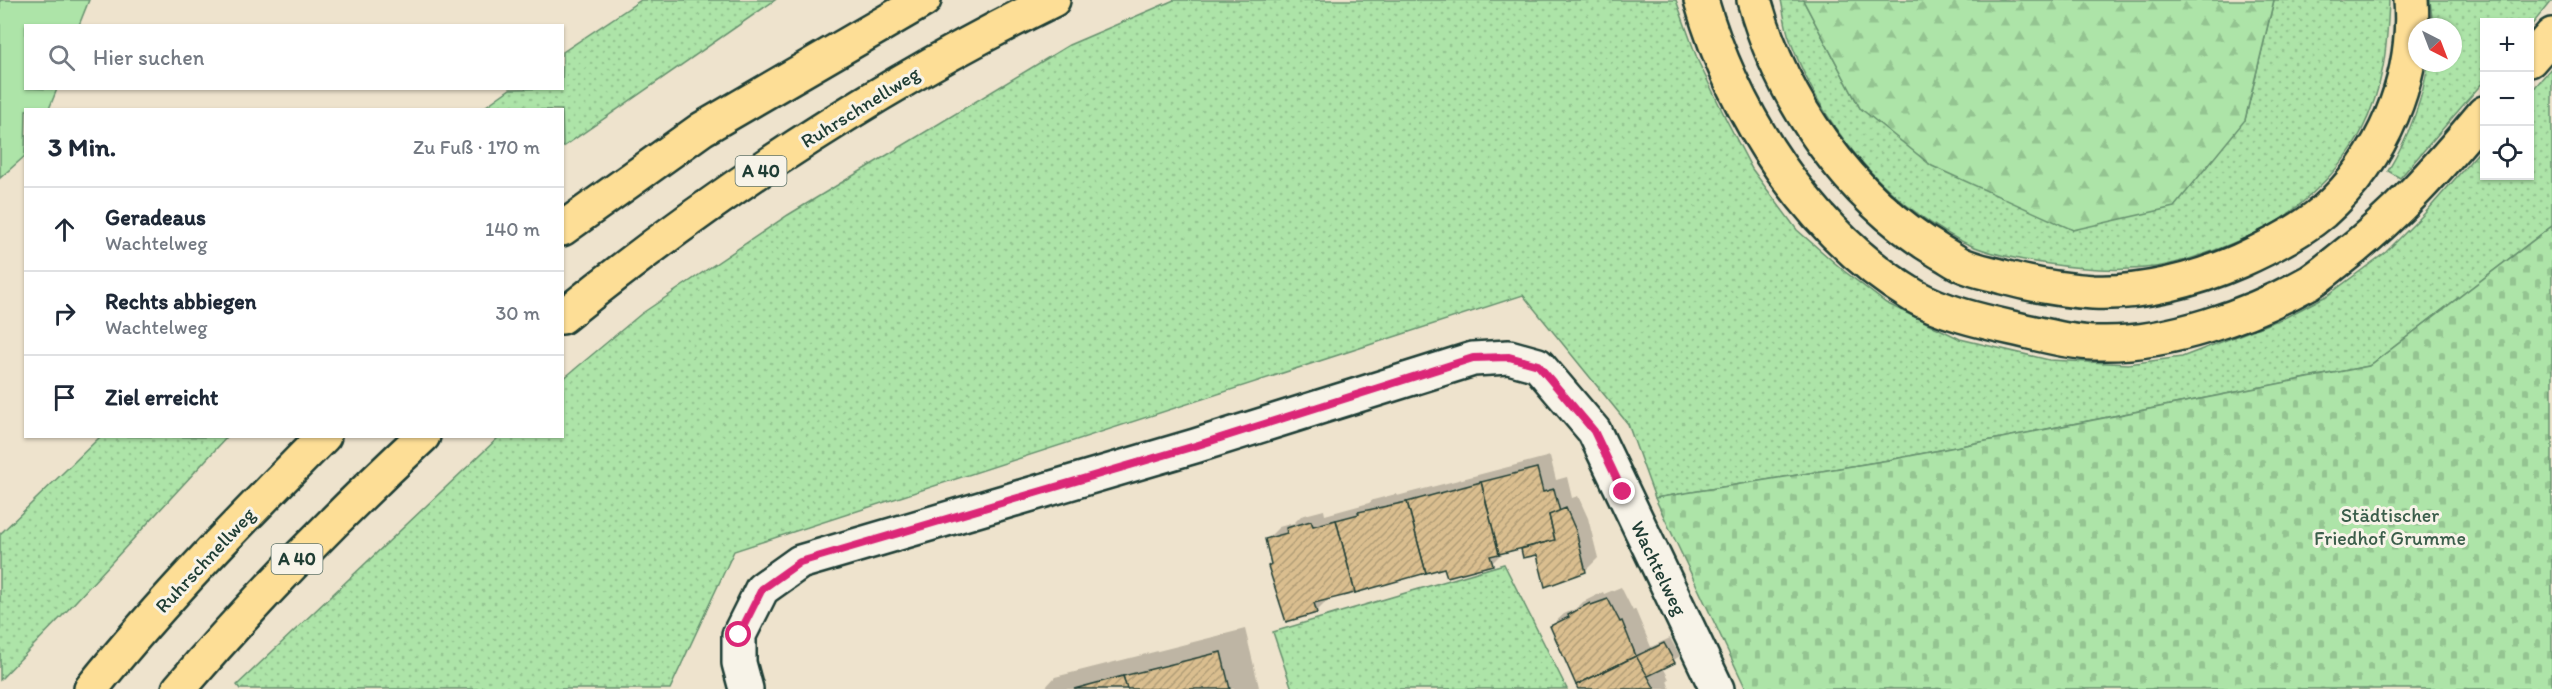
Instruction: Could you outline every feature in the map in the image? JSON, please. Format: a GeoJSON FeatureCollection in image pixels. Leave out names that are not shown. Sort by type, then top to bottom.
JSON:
{"type":"FeatureCollection","features":[{"type":"Feature","properties":{"kind":"highway"},"geometry":{"type":"LineString","coordinates":[[564,228],[884,0]]}},
{"type":"Feature","properties":{"kind":"highway"},"geometry":{"type":"LineString","coordinates":[[702,129],[924,0]]}},
{"type":"Feature","properties":{"kind":"highway","name":"Ruhrschnellweg"},"geometry":{"type":"LineString","coordinates":[[564,315],[705,209],[795,147],[945,55],[1053,0]]}},
{"type":"Feature","properties":{"kind":"highway"},"geometry":{"type":"LineString","coordinates":[[1701,0],[1710,32],[1751,122],[1810,207],[1858,256],[1915,297],[1977,320],[2098,343],[2163,337],[2242,315],[2312,280],[2372,234],[2438,169],[2480,118]]}},
{"type":"Feature","properties":{"kind":"highway"},"geometry":{"type":"LineString","coordinates":[[1754,0],[1779,64],[1810,123],[1861,190],[1911,235],[1965,266],[2034,285],[2095,292],[2154,287],[2214,272],[2262,250],[2322,212],[2358,175],[2384,133],[2404,84],[2411,48],[2411,0]]}},
{"type":"Feature","properties":{"kind":"highway"},"geometry":{"type":"LineString","coordinates":[[2534,54],[2552,34]]}},
{"type":"Feature","properties":{"kind":"highway","name":"Ruhrschnellweg"},"geometry":{"type":"LineString","coordinates":[[91,689],[234,527],[322,438]]}},
{"type":"Feature","properties":{"kind":"highway","name":"A 40"},"geometry":{"type":"LineString","coordinates":[[179,689],[294,562],[371,484],[421,438]]}},
{"type":"Feature","properties":{"kind":"street","name":"Wachtelweg"},"geometry":{"type":"LineString","coordinates":[[746,689],[739,663],[739,635],[762,589],[800,562],[1195,446],[1473,358],[1509,357],[1538,365],[1594,431],[1717,689]]}},
{"type":"Feature","properties":{"kind":"green space"},"geometry":{"type":"Polygon","coordinates":[[[0,0],[89,0],[79,24],[24,24],[24,90],[57,90],[49,108],[24,108],[24,157],[0,178],[0,0]]]}},
{"type":"Feature","properties":{"kind":"green space"},"geometry":{"type":"Polygon","coordinates":[[[641,0],[775,0],[564,146],[564,108],[483,108],[509,90],[564,90],[564,51],[641,0]]]}},
{"type":"Feature","properties":{"kind":"green space"},"geometry":{"type":"Polygon","coordinates":[[[1174,0],[1676,0],[1698,61],[1752,169],[1797,230],[1844,271],[1886,303],[1960,339],[2049,360],[2128,364],[2182,357],[2286,317],[2328,295],[2386,252],[2426,212],[2480,151],[2480,180],[2534,180],[2534,88],[2552,67],[2552,226],[2369,366],[1889,460],[1655,498],[1628,424],[1523,295],[734,551],[670,689],[240,689],[237,685],[498,438],[564,438],[564,378],[641,314],[788,215],[1069,45],[1174,0]]]}},
{"type":"Feature","properties":{"kind":"green space"},"geometry":{"type":"Polygon","coordinates":[[[1781,0],[1803,0],[1860,108],[2245,120],[2274,0],[2389,0],[2383,68],[2369,115],[2346,156],[2313,193],[2278,221],[2218,249],[2155,267],[2113,270],[2021,260],[1989,252],[1959,240],[1930,223],[1903,203],[1856,156],[1819,101],[1790,40],[1781,0]]]}},
{"type":"Feature","properties":{"kind":"green space"},"geometry":{"type":"Polygon","coordinates":[[[1803,0],[2274,0],[2245,120],[2174,207],[2073,230],[1932,166],[1860,108],[1803,0]]]}},
{"type":"Feature","properties":{"kind":"green space"},"geometry":{"type":"Polygon","coordinates":[[[2430,0],[2552,0],[2534,22],[2534,18],[2480,18],[2480,86],[2400,178],[2388,171],[2414,119],[2427,72],[2462,72],[2462,18],[2432,18],[2430,0]]]}},
{"type":"Feature","properties":{"kind":"green space","name":"Städtischer Friedhof Grumme"},"geometry":{"type":"Polygon","coordinates":[[[2552,226],[2552,689],[1746,689],[1655,498],[1889,460],[2369,366],[2552,226]]]}},
{"type":"Feature","properties":{"kind":"green space"},"geometry":{"type":"Polygon","coordinates":[[[99,438],[226,438],[0,680],[0,534],[99,438]]]}},
{"type":"Feature","properties":{"kind":"green space"},"geometry":{"type":"Polygon","coordinates":[[[1504,564],[1567,689],[1292,689],[1273,632],[1504,564]]]}},
{"type":"Feature","properties":{"kind":"building"},"geometry":{"type":"Polygon","coordinates":[[[1537,468],[1543,492],[1554,489],[1560,512],[1549,515],[1555,540],[1499,554],[1481,482],[1537,468]]]}},
{"type":"Feature","properties":{"kind":"building"},"geometry":{"type":"Polygon","coordinates":[[[1481,482],[1499,554],[1490,556],[1493,565],[1447,577],[1444,568],[1426,573],[1407,502],[1481,482]]]}},
{"type":"Feature","properties":{"kind":"building"},"geometry":{"type":"Polygon","coordinates":[[[1407,502],[1426,573],[1355,593],[1336,520],[1359,514],[1358,512],[1407,502]]]}},
{"type":"Feature","properties":{"kind":"building"},"geometry":{"type":"Polygon","coordinates":[[[1566,508],[1576,531],[1586,572],[1545,587],[1537,555],[1523,558],[1521,549],[1555,540],[1549,515],[1566,508]]]}},
{"type":"Feature","properties":{"kind":"building"},"geometry":{"type":"Polygon","coordinates":[[[1336,520],[1355,593],[1314,603],[1317,613],[1286,622],[1268,566],[1271,564],[1265,539],[1287,533],[1286,528],[1311,521],[1313,526],[1336,520]]]}},
{"type":"Feature","properties":{"kind":"building"},"geometry":{"type":"Polygon","coordinates":[[[1608,599],[1620,622],[1622,621],[1636,656],[1576,685],[1550,626],[1590,603],[1591,605],[1608,599]]]}},
{"type":"Feature","properties":{"kind":"building"},"geometry":{"type":"Polygon","coordinates":[[[1664,643],[1675,663],[1646,677],[1636,656],[1664,643]]]}},
{"type":"Feature","properties":{"kind":"building"},"geometry":{"type":"Polygon","coordinates":[[[1221,652],[1230,689],[1127,689],[1123,676],[1221,652]]]}},
{"type":"Feature","properties":{"kind":"building"},"geometry":{"type":"Polygon","coordinates":[[[1636,656],[1655,689],[1578,689],[1576,685],[1636,656]]]}},
{"type":"Feature","properties":{"kind":"building"},"geometry":{"type":"Polygon","coordinates":[[[1123,676],[1127,689],[1074,689],[1123,676]]]}},
{"type":"Feature","properties":{"kind":"route"},"geometry":{"type":"LineString","coordinates":[[739,635],[762,589],[800,562],[1195,446],[1473,358],[1509,357],[1538,365],[1594,431],[1623,492]]}}]}
